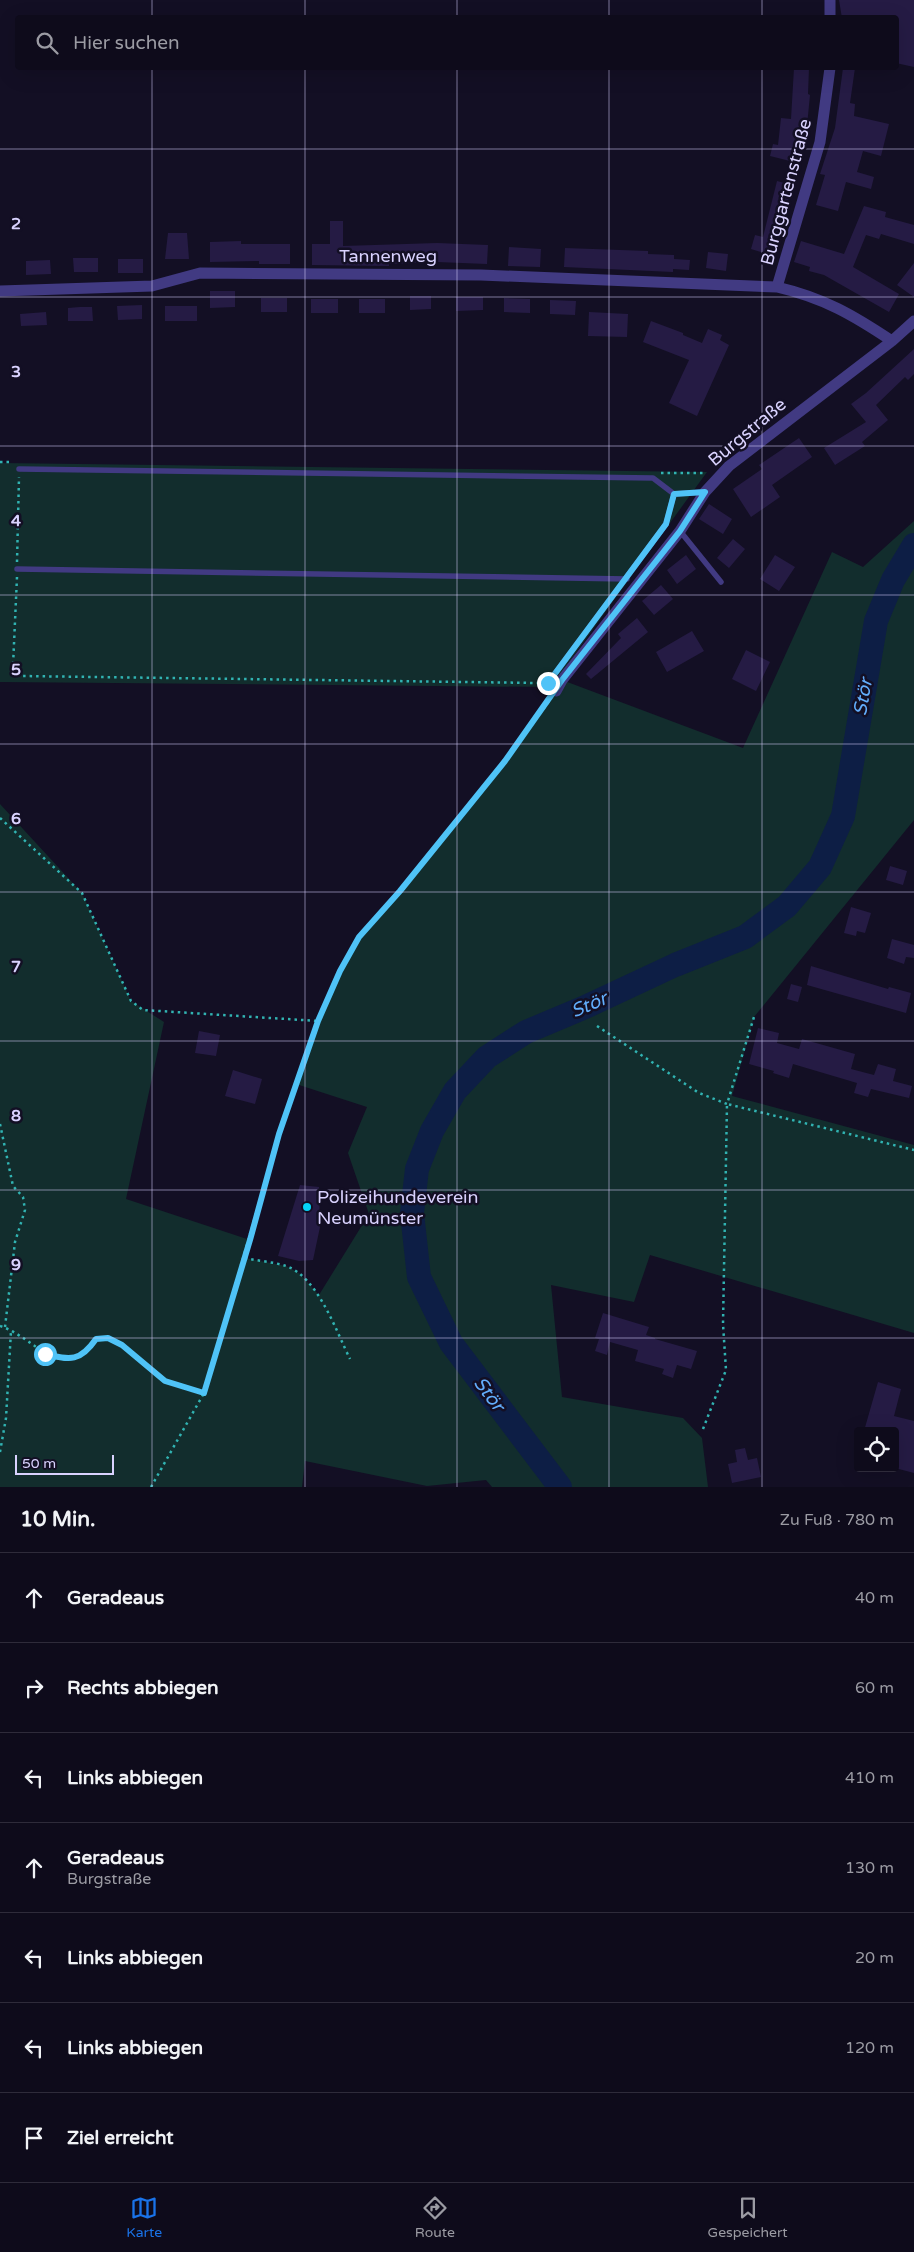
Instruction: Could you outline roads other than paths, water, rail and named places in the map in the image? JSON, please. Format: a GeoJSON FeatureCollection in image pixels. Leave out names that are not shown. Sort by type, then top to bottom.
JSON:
{"type":"FeatureCollection","features":[{"type":"Feature","properties":{"kind":"street"},"geometry":{"type":"LineString","coordinates":[[830,0],[830,15]]}},
{"type":"Feature","properties":{"kind":"street","name":"Burggartenstraße"},"geometry":{"type":"LineString","coordinates":[[830,70],[820,142],[777,287],[813,297],[849,312],[892,341]]}},
{"type":"Feature","properties":{"kind":"street","name":"Tannenweg"},"geometry":{"type":"LineString","coordinates":[[0,291],[152,286],[200,273],[500,275],[777,287]]}},
{"type":"Feature","properties":{"kind":"street","name":"Burgstraße"},"geometry":{"type":"LineString","coordinates":[[556,691],[562,680],[680,531],[705,492],[729,466],[892,341],[914,321]]}},
{"type":"Feature","properties":{"kind":"lane"},"geometry":{"type":"LineString","coordinates":[[19,469],[653,478],[674,494],[705,492]]}},
{"type":"Feature","properties":{"kind":"lane"},"geometry":{"type":"LineString","coordinates":[[548,683],[666,524],[674,494]]}},
{"type":"Feature","properties":{"kind":"lane"},"geometry":{"type":"LineString","coordinates":[[680,531],[720,582]]}},
{"type":"Feature","properties":{"kind":"lane"},"geometry":{"type":"LineString","coordinates":[[17,568],[627,579]]}},
{"type":"Feature","properties":{"kind":"waterway","name":"Stör"},"geometry":{"type":"LineString","coordinates":[[560,1487],[451,1343],[419,1277],[412,1213],[417,1169],[432,1131],[455,1091],[487,1057],[526,1032],[675,965],[745,937],[787,906],[820,867],[843,816],[876,621],[893,580],[914,545]]}},
{"type":"Feature","properties":{"kind":"place","name":"Polizeihundeverein Neumünster"},"geometry":{"type":"Point","coordinates":[307,1207]}}]}
